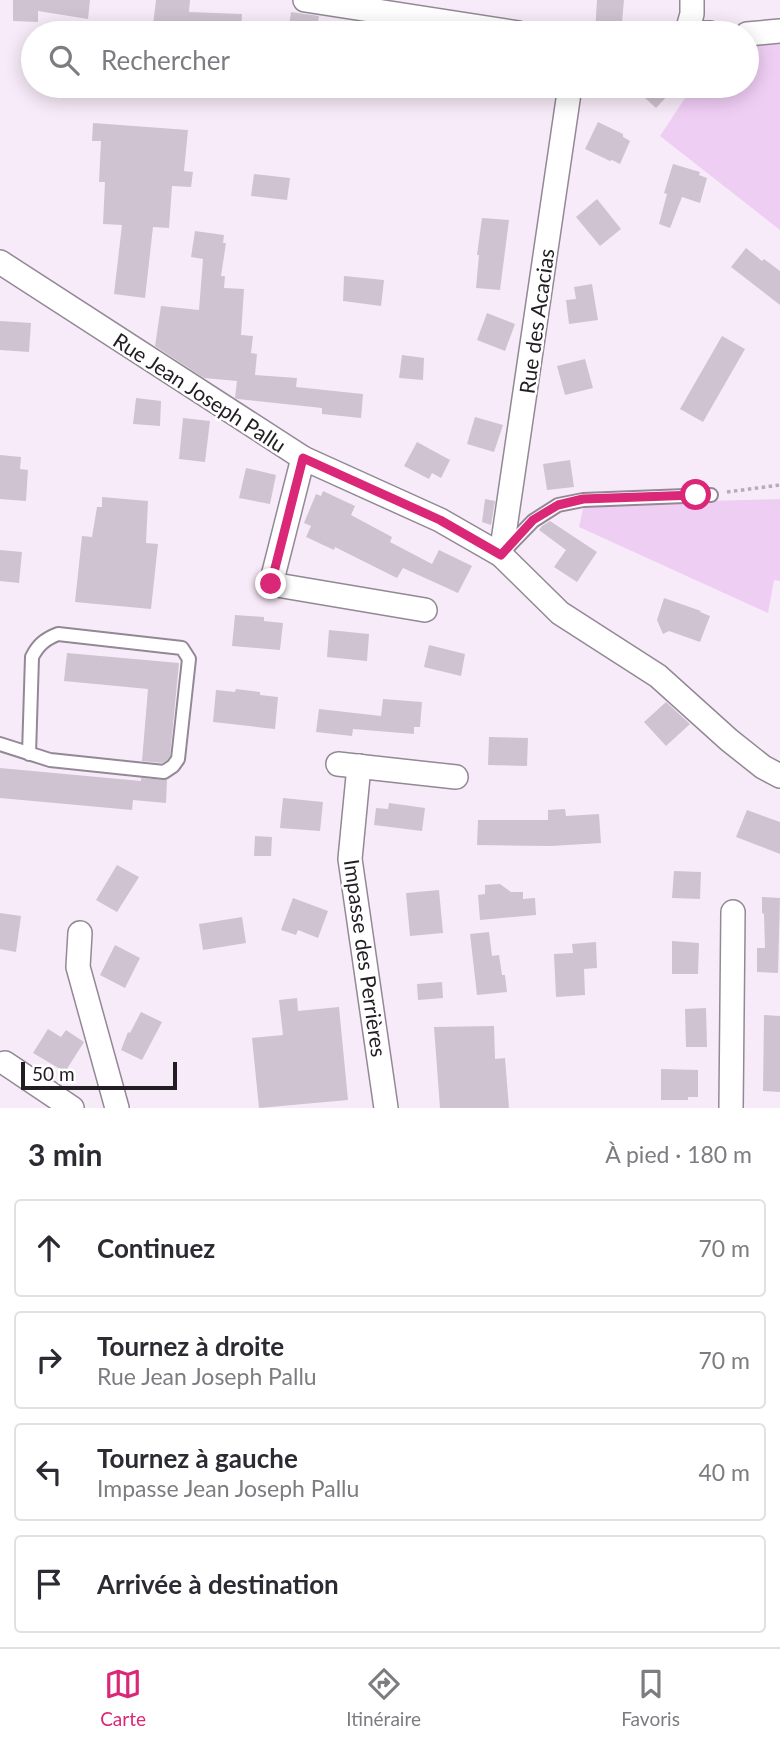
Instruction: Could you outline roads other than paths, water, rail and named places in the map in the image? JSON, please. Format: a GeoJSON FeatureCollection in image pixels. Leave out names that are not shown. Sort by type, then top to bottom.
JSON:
{"type":"FeatureCollection","features":[{"type":"Feature","properties":{"kind":"street"},"geometry":{"type":"LineString","coordinates":[[305,0],[441,21]]}},
{"type":"Feature","properties":{"kind":"street"},"geometry":{"type":"LineString","coordinates":[[692,0],[693,21]]}},
{"type":"Feature","properties":{"kind":"street"},"geometry":{"type":"LineString","coordinates":[[759,33],[780,31]]}},
{"type":"Feature","properties":{"kind":"street","name":"Rue des Acacias"},"geometry":{"type":"LineString","coordinates":[[501,555],[568,98]]}},
{"type":"Feature","properties":{"kind":"street","name":"Rue Jean Joseph Pallu"},"geometry":{"type":"LineString","coordinates":[[0,262],[303,458],[440,520],[501,555],[560,613],[658,676],[729,740],[763,767],[780,776]]}},
{"type":"Feature","properties":{"kind":"street"},"geometry":{"type":"LineString","coordinates":[[303,458],[271,584],[425,610]]}},
{"type":"Feature","properties":{"kind":"street","name":"Impasse des Perrières"},"geometry":{"type":"LineString","coordinates":[[386,1108],[350,859],[349,765],[456,777]]}},
{"type":"Feature","properties":{"kind":"street"},"geometry":{"type":"LineString","coordinates":[[732,1108],[733,912]]}},
{"type":"Feature","properties":{"kind":"street"},"geometry":{"type":"LineString","coordinates":[[80,933],[78,967],[117,1108]]}},
{"type":"Feature","properties":{"kind":"street"},"geometry":{"type":"LineString","coordinates":[[5,1063],[72,1108]]}},
{"type":"Feature","properties":{"kind":"lane"},"geometry":{"type":"LineString","coordinates":[[501,555],[533,520],[558,505],[583,499],[711,495]]}},
{"type":"Feature","properties":{"kind":"lane"},"geometry":{"type":"LineString","coordinates":[[0,744],[29,754],[50,760],[164,772],[178,759],[189,659],[186,653],[182,648],[58,634],[47,638],[38,646],[32,657],[29,754]]}}]}
